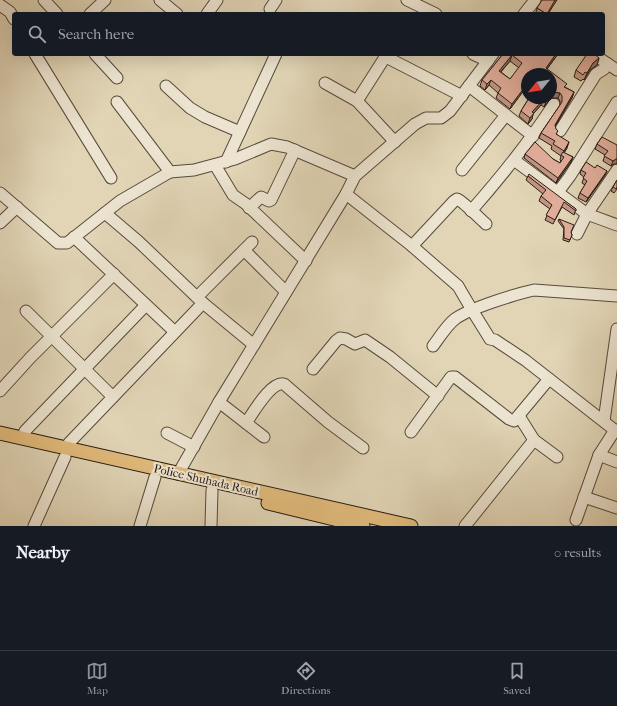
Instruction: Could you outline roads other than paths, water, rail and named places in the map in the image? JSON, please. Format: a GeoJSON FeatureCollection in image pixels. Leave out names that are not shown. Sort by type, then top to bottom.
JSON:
{"type":"FeatureCollection","features":[{"type":"Feature","properties":{"kind":"main road","name":"Police Shuhada Road"},"geometry":{"type":"LineString","coordinates":[[0,433],[23,438],[66,453]]}},
{"type":"Feature","properties":{"kind":"main road","name":"Police Shuhada Road"},"geometry":{"type":"LineString","coordinates":[[0,442],[66,453],[154,477],[212,490],[280,501],[411,526]]}},
{"type":"Feature","properties":{"kind":"main road","name":"Police Shuhada Road"},"geometry":{"type":"LineString","coordinates":[[79,456],[178,474],[280,501],[358,525]]}},
{"type":"Feature","properties":{"kind":"street"},"geometry":{"type":"LineString","coordinates":[[44,0],[55,12]]}},
{"type":"Feature","properties":{"kind":"street"},"geometry":{"type":"LineString","coordinates":[[92,12],[105,0]]}},
{"type":"Feature","properties":{"kind":"street"},"geometry":{"type":"LineString","coordinates":[[160,0],[175,12]]}},
{"type":"Feature","properties":{"kind":"street"},"geometry":{"type":"LineString","coordinates":[[208,12],[217,0]]}},
{"type":"Feature","properties":{"kind":"street"},"geometry":{"type":"LineString","coordinates":[[407,0],[432,12]]}},
{"type":"Feature","properties":{"kind":"street"},"geometry":{"type":"LineString","coordinates":[[529,12],[534,0]]}},
{"type":"Feature","properties":{"kind":"street"},"geometry":{"type":"LineString","coordinates":[[0,5],[10,12],[12,16]]}},
{"type":"Feature","properties":{"kind":"street"},"geometry":{"type":"LineString","coordinates":[[36,56],[111,178]]}},
{"type":"Feature","properties":{"kind":"street"},"geometry":{"type":"LineString","coordinates":[[97,56],[117,78]]}},
{"type":"Feature","properties":{"kind":"street"},"geometry":{"type":"LineString","coordinates":[[226,162],[275,56]]}},
{"type":"Feature","properties":{"kind":"street"},"geometry":{"type":"LineString","coordinates":[[357,101],[386,56],[462,96]]}},
{"type":"Feature","properties":{"kind":"street"},"geometry":{"type":"LineString","coordinates":[[596,56],[612,67]]}},
{"type":"Feature","properties":{"kind":"street"},"geometry":{"type":"LineString","coordinates":[[178,474],[219,402],[306,261],[355,176],[415,124],[426,118],[441,118],[450,111],[491,58]]}},
{"type":"Feature","properties":{"kind":"street"},"geometry":{"type":"LineString","coordinates":[[560,131],[596,74],[604,69],[612,67]]}},
{"type":"Feature","properties":{"kind":"street"},"geometry":{"type":"LineString","coordinates":[[325,83],[357,101],[395,142]]}},
{"type":"Feature","properties":{"kind":"street"},"geometry":{"type":"LineString","coordinates":[[166,86],[190,108],[205,117],[240,132]]}},
{"type":"Feature","properties":{"kind":"street"},"geometry":{"type":"LineString","coordinates":[[469,86],[533,136]]}},
{"type":"Feature","properties":{"kind":"street"},"geometry":{"type":"LineString","coordinates":[[117,102],[170,172]]}},
{"type":"Feature","properties":{"kind":"street"},"geometry":{"type":"LineString","coordinates":[[558,192],[570,176],[617,102]]}},
{"type":"Feature","properties":{"kind":"street"},"geometry":{"type":"LineString","coordinates":[[471,211],[533,136],[554,104]]}},
{"type":"Feature","properties":{"kind":"street"},"geometry":{"type":"LineString","coordinates":[[462,170],[506,115]]}},
{"type":"Feature","properties":{"kind":"street"},"geometry":{"type":"LineString","coordinates":[[0,192],[58,243],[67,243],[120,201],[170,172],[194,170],[235,160],[271,144],[295,150],[355,176]]}},
{"type":"Feature","properties":{"kind":"street"},"geometry":{"type":"LineString","coordinates":[[249,208],[261,197],[266,201],[271,200],[295,150]]}},
{"type":"Feature","properties":{"kind":"street"},"geometry":{"type":"LineString","coordinates":[[514,160],[587,214],[617,225]]}},
{"type":"Feature","properties":{"kind":"street"},"geometry":{"type":"LineString","coordinates":[[215,165],[233,195],[306,261]]}},
{"type":"Feature","properties":{"kind":"street"},"geometry":{"type":"LineString","coordinates":[[577,234],[587,214],[617,170]]}},
{"type":"Feature","properties":{"kind":"street"},"geometry":{"type":"LineString","coordinates":[[346,194],[412,246],[458,286],[490,339],[495,340],[525,360],[616,431],[599,455],[576,520]]}},
{"type":"Feature","properties":{"kind":"street"},"geometry":{"type":"LineString","coordinates":[[412,246],[457,199],[486,224]]}},
{"type":"Feature","properties":{"kind":"street"},"geometry":{"type":"LineString","coordinates":[[0,223],[17,207]]}},
{"type":"Feature","properties":{"kind":"street"},"geometry":{"type":"LineString","coordinates":[[105,213],[139,242],[200,300],[254,345]]}},
{"type":"Feature","properties":{"kind":"street"},"geometry":{"type":"LineString","coordinates":[[74,237],[175,332]]}},
{"type":"Feature","properties":{"kind":"street"},"geometry":{"type":"LineString","coordinates":[[34,526],[69,443],[175,332],[200,300],[248,246],[286,292]]}},
{"type":"Feature","properties":{"kind":"street"},"geometry":{"type":"LineString","coordinates":[[0,392],[52,336],[114,274]]}},
{"type":"Feature","properties":{"kind":"street"},"geometry":{"type":"LineString","coordinates":[[433,346],[454,320],[472,310],[523,292],[534,290],[617,296]]}},
{"type":"Feature","properties":{"kind":"street"},"geometry":{"type":"LineString","coordinates":[[23,438],[25,431],[146,305]]}},
{"type":"Feature","properties":{"kind":"street"},"geometry":{"type":"LineString","coordinates":[[26,311],[113,397]]}},
{"type":"Feature","properties":{"kind":"street"},"geometry":{"type":"LineString","coordinates":[[604,422],[617,329]]}},
{"type":"Feature","properties":{"kind":"street"},"geometry":{"type":"LineString","coordinates":[[313,369],[340,338],[346,339],[355,344],[365,340],[390,357],[438,396]]}},
{"type":"Feature","properties":{"kind":"street"},"geometry":{"type":"LineString","coordinates":[[411,432],[452,377],[455,377],[514,421],[549,379]]}},
{"type":"Feature","properties":{"kind":"street"},"geometry":{"type":"LineString","coordinates":[[246,423],[268,393],[280,383],[284,384],[328,422],[363,448]]}},
{"type":"Feature","properties":{"kind":"street"},"geometry":{"type":"LineString","coordinates":[[219,402],[264,437]]}},
{"type":"Feature","properties":{"kind":"street"},"geometry":{"type":"LineString","coordinates":[[519,416],[534,440],[557,457]]}},
{"type":"Feature","properties":{"kind":"street"},"geometry":{"type":"LineString","coordinates":[[166,433],[194,447]]}},
{"type":"Feature","properties":{"kind":"street"},"geometry":{"type":"LineString","coordinates":[[465,526],[534,440]]}},
{"type":"Feature","properties":{"kind":"street"},"geometry":{"type":"LineString","coordinates":[[599,455],[617,462]]}},
{"type":"Feature","properties":{"kind":"street"},"geometry":{"type":"LineString","coordinates":[[140,526],[154,477]]}},
{"type":"Feature","properties":{"kind":"street"},"geometry":{"type":"LineString","coordinates":[[211,526],[212,490]]}},
{"type":"Feature","properties":{"kind":"street"},"geometry":{"type":"LineString","coordinates":[[584,497],[617,508]]}}]}
